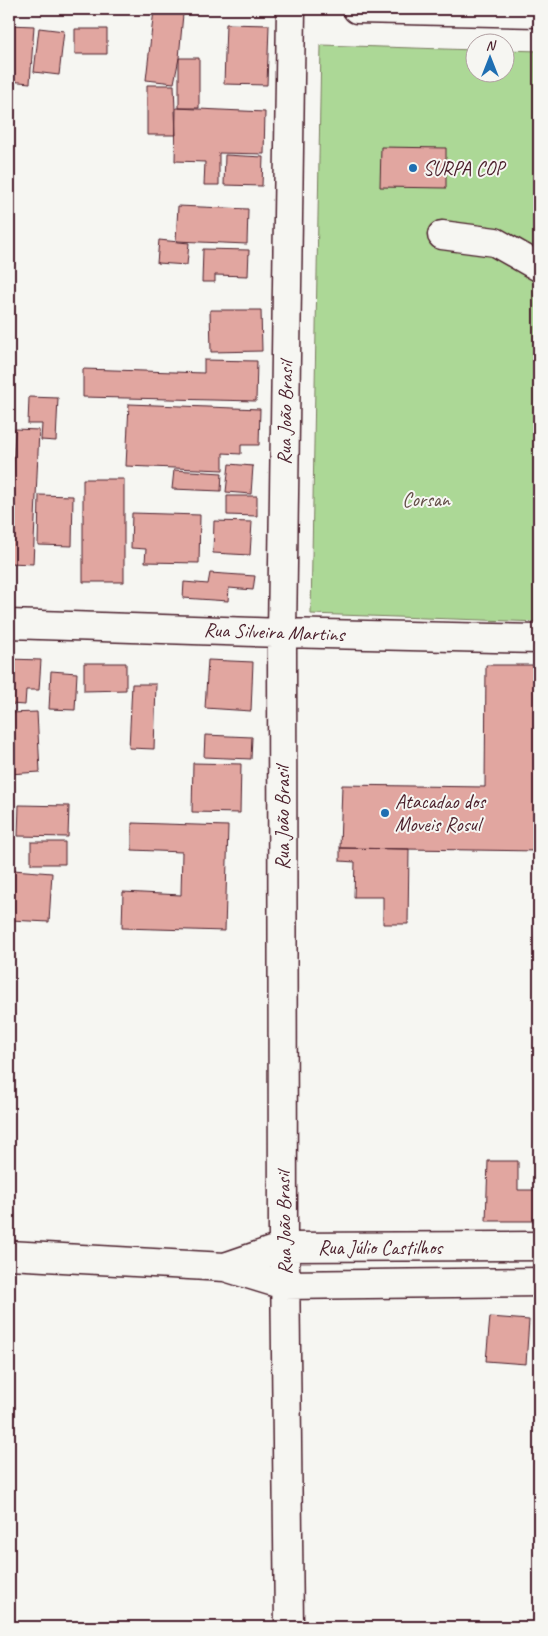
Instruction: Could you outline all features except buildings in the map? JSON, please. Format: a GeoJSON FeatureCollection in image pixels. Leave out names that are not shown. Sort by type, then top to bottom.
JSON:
{"type":"FeatureCollection","features":[{"type":"Feature","properties":{"kind":"street","name":"Rua João Brasil"},"geometry":{"type":"LineString","coordinates":[[289,1627],[283,1247],[282,633],[291,9]]}},
{"type":"Feature","properties":{"kind":"street"},"geometry":{"type":"LineString","coordinates":[[358,9],[539,13]]}},
{"type":"Feature","properties":{"kind":"street"},"geometry":{"type":"LineString","coordinates":[[442,235],[495,242],[539,268]]}},
{"type":"Feature","properties":{"kind":"street","name":"Rua Silveira Martins"},"geometry":{"type":"LineString","coordinates":[[9,624],[539,639]]}},
{"type":"Feature","properties":{"kind":"street","name":"Rua Júlio Castilhos"},"geometry":{"type":"LineString","coordinates":[[224,1267],[283,1247],[539,1246]]}},
{"type":"Feature","properties":{"kind":"street","name":"Rua Júlio Castilhos"},"geometry":{"type":"LineString","coordinates":[[9,1255],[224,1267],[284,1285],[539,1282]]}},
{"type":"Feature","properties":{"kind":"green space","name":"Corsan"},"geometry":{"type":"Polygon","coordinates":[[[321,45],[466,50],[466,82],[516,82],[516,50],[539,51],[539,622],[311,614],[321,45]]]}},
{"type":"Feature","properties":{"kind":"place","name":"SURPA COP"},"geometry":{"type":"Point","coordinates":[413,168]}},
{"type":"Feature","properties":{"kind":"place","name":"Atacadao dos Moveis Rosul"},"geometry":{"type":"Point","coordinates":[385,813]}}]}
